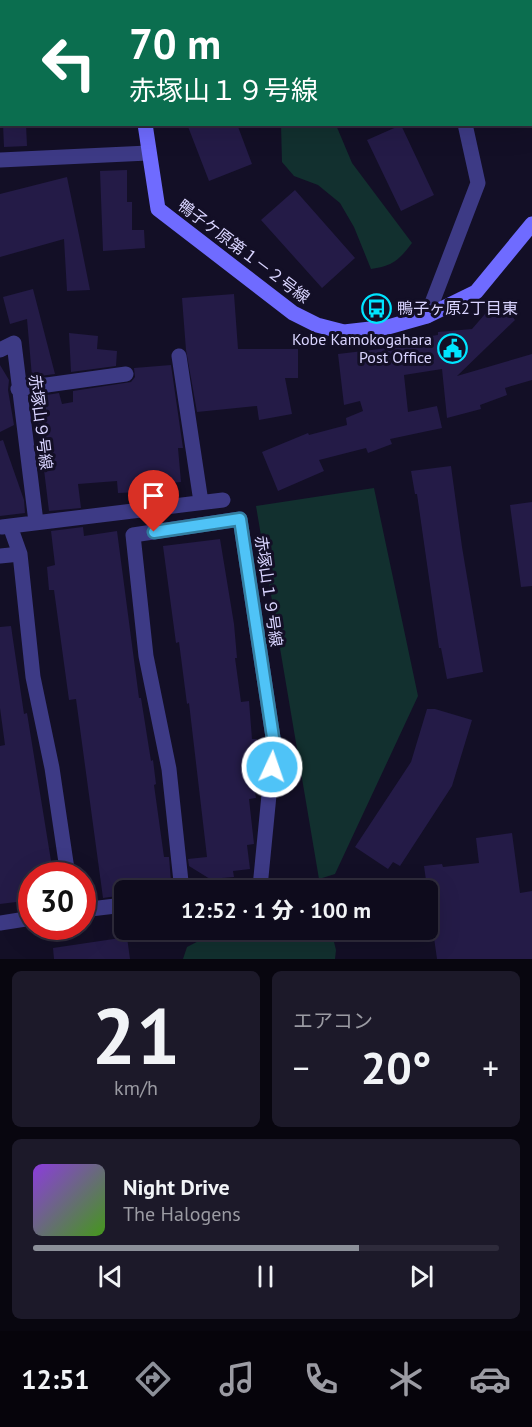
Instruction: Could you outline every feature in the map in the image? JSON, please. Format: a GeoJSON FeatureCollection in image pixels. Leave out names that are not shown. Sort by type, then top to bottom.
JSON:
{"type":"FeatureCollection","features":[{"type":"Feature","properties":{"kind":"street","name":"鴨子ケ原第１－２号線"},"geometry":{"type":"LineString","coordinates":[[145,126],[158,208],[293,313],[317,325],[344,332],[388,327],[426,316],[476,292],[532,224]]}},
{"type":"Feature","properties":{"kind":"street"},"geometry":{"type":"LineString","coordinates":[[426,316],[478,183],[465,126]]}},
{"type":"Feature","properties":{"kind":"street"},"geometry":{"type":"LineString","coordinates":[[0,160],[148,153]]}},
{"type":"Feature","properties":{"kind":"street","name":"赤塚山９号線"},"geometry":{"type":"LineString","coordinates":[[0,350],[14,343],[36,522]]}},
{"type":"Feature","properties":{"kind":"street"},"geometry":{"type":"LineString","coordinates":[[179,356],[201,502]]}},
{"type":"Feature","properties":{"kind":"street"},"geometry":{"type":"LineString","coordinates":[[18,389],[126,375]]}},
{"type":"Feature","properties":{"kind":"street"},"geometry":{"type":"LineString","coordinates":[[66,862],[52,768],[33,677],[20,554],[5,527],[223,500]]}},
{"type":"Feature","properties":{"kind":"street","name":"赤塚山１９号線"},"geometry":{"type":"LineString","coordinates":[[181,880],[170,769],[146,656],[133,535],[240,519],[274,744],[261,880]]}},
{"type":"Feature","properties":{"kind":"street"},"geometry":{"type":"LineString","coordinates":[[0,556],[20,554]]}},
{"type":"Feature","properties":{"kind":"street"},"geometry":{"type":"LineString","coordinates":[[96,908],[114,906]]}},
{"type":"Feature","properties":{"kind":"street"},"geometry":{"type":"LineString","coordinates":[[0,923],[18,920]]}},
{"type":"Feature","properties":{"kind":"green space"},"geometry":{"type":"Polygon","coordinates":[[[281,126],[336,126],[352,163],[412,243],[399,258],[390,264],[371,269],[354,227],[340,203],[318,185],[294,176],[282,162],[281,126]]]}},
{"type":"Feature","properties":{"kind":"green space"},"geometry":{"type":"Polygon","coordinates":[[[374,488],[418,696],[335,874],[319,879],[256,506],[374,488]]]}},
{"type":"Feature","properties":{"kind":"green space"},"geometry":{"type":"Polygon","coordinates":[[[201,940],[334,940],[336,950],[335,959],[183,959],[187,947],[201,940]]]}},
{"type":"Feature","properties":{"kind":"building"},"geometry":{"type":"Polygon","coordinates":[[[3,126],[26,126],[27,146],[4,147],[3,126]]]}},
{"type":"Feature","properties":{"kind":"building"},"geometry":{"type":"Polygon","coordinates":[[[188,126],[238,126],[252,164],[209,181],[188,126]]]}},
{"type":"Feature","properties":{"kind":"building"},"geometry":{"type":"Polygon","coordinates":[[[401,126],[434,195],[401,211],[367,140],[401,126]]]}},
{"type":"Feature","properties":{"kind":"building"},"geometry":{"type":"Polygon","coordinates":[[[127,170],[127,202],[132,202],[132,230],[144,230],[145,248],[103,251],[100,171],[127,170]]]}},
{"type":"Feature","properties":{"kind":"building"},"geometry":{"type":"Polygon","coordinates":[[[67,177],[90,290],[67,291],[64,239],[0,257],[0,194],[67,177]]]}},
{"type":"Feature","properties":{"kind":"building"},"geometry":{"type":"Polygon","coordinates":[[[295,190],[355,258],[322,288],[261,220],[295,190]]]}},
{"type":"Feature","properties":{"kind":"building"},"geometry":{"type":"Polygon","coordinates":[[[33,289],[55,374],[32,377],[27,319],[10,324],[3,297],[33,289]]]}},
{"type":"Feature","properties":{"kind":"building"},"geometry":{"type":"Polygon","coordinates":[[[234,294],[238,349],[298,349],[298,378],[285,378],[292,414],[259,420],[257,406],[197,412],[186,350],[182,298],[234,294]]]}},
{"type":"Feature","properties":{"kind":"building"},"geometry":{"type":"Polygon","coordinates":[[[498,299],[515,320],[457,376],[532,354],[532,380],[505,388],[507,395],[480,405],[481,409],[447,418],[442,369],[404,375],[408,412],[437,406],[442,428],[390,439],[392,444],[368,453],[366,448],[319,460],[324,471],[278,491],[262,452],[308,433],[309,435],[347,425],[346,418],[363,411],[360,401],[344,405],[338,354],[405,346],[404,340],[438,335],[438,332],[472,329],[498,299]]]}},
{"type":"Feature","properties":{"kind":"building"},"geometry":{"type":"Polygon","coordinates":[[[69,333],[98,336],[97,349],[117,351],[116,366],[71,372],[69,333]]]}},
{"type":"Feature","properties":{"kind":"building"},"geometry":{"type":"Polygon","coordinates":[[[0,365],[9,380],[8,390],[14,425],[0,432],[0,365]]]}},
{"type":"Feature","properties":{"kind":"building"},"geometry":{"type":"Polygon","coordinates":[[[171,365],[183,448],[178,448],[181,482],[139,486],[139,492],[118,493],[117,481],[78,484],[81,508],[49,511],[34,397],[59,393],[62,404],[73,402],[73,391],[131,382],[135,377],[134,368],[171,365]]]}},
{"type":"Feature","properties":{"kind":"building"},"geometry":{"type":"Polygon","coordinates":[[[3,440],[24,500],[25,513],[0,516],[0,441],[3,440]]]}},
{"type":"Feature","properties":{"kind":"building"},"geometry":{"type":"Polygon","coordinates":[[[451,466],[483,672],[447,679],[441,648],[439,648],[417,494],[415,494],[411,471],[451,466]]]}},
{"type":"Feature","properties":{"kind":"building"},"geometry":{"type":"Polygon","coordinates":[[[532,502],[532,586],[521,587],[510,505],[532,502]]]}},
{"type":"Feature","properties":{"kind":"building"},"geometry":{"type":"Polygon","coordinates":[[[83,527],[84,536],[117,531],[139,698],[141,698],[151,761],[153,760],[156,784],[154,785],[164,857],[169,857],[171,880],[114,880],[114,896],[103,898],[76,699],[69,700],[54,590],[49,590],[47,567],[55,565],[51,531],[83,527]]]}},
{"type":"Feature","properties":{"kind":"building"},"geometry":{"type":"Polygon","coordinates":[[[220,539],[234,624],[237,658],[235,658],[241,702],[249,701],[252,739],[257,739],[260,791],[255,792],[256,798],[249,799],[254,844],[247,845],[250,869],[233,871],[234,877],[210,879],[189,866],[188,859],[207,857],[189,703],[187,704],[179,642],[176,643],[163,546],[220,539]]]}},
{"type":"Feature","properties":{"kind":"building"},"geometry":{"type":"Polygon","coordinates":[[[11,626],[24,714],[27,713],[51,862],[18,862],[18,902],[0,904],[0,746],[5,745],[0,708],[0,627],[11,626]]]}},
{"type":"Feature","properties":{"kind":"building"},"geometry":{"type":"Polygon","coordinates":[[[427,709],[435,709],[472,720],[452,786],[400,866],[393,862],[388,869],[355,847],[411,762],[427,709]]]}},
{"type":"Feature","properties":{"kind":"building"},"geometry":{"type":"Polygon","coordinates":[[[512,833],[520,893],[532,891],[532,959],[437,959],[434,940],[438,940],[438,880],[426,880],[424,866],[442,864],[443,867],[479,863],[476,838],[512,833]]]}},
{"type":"Feature","properties":{"kind":"building"},"geometry":{"type":"Polygon","coordinates":[[[114,939],[127,940],[130,959],[54,959],[53,948],[114,939]]]}},
{"type":"Feature","properties":{"kind":"place","name":"鴨子ヶ原2丁目東"},"geometry":{"type":"Point","coordinates":[376,308]}},
{"type":"Feature","properties":{"kind":"place","name":"Kobe Kamokogahara Post Office"},"geometry":{"type":"Point","coordinates":[453,348]}},
{"type":"Feature","properties":{"kind":"route"},"geometry":{"type":"LineString","coordinates":[[154,532],[240,519],[274,744],[272,767]]}}]}
